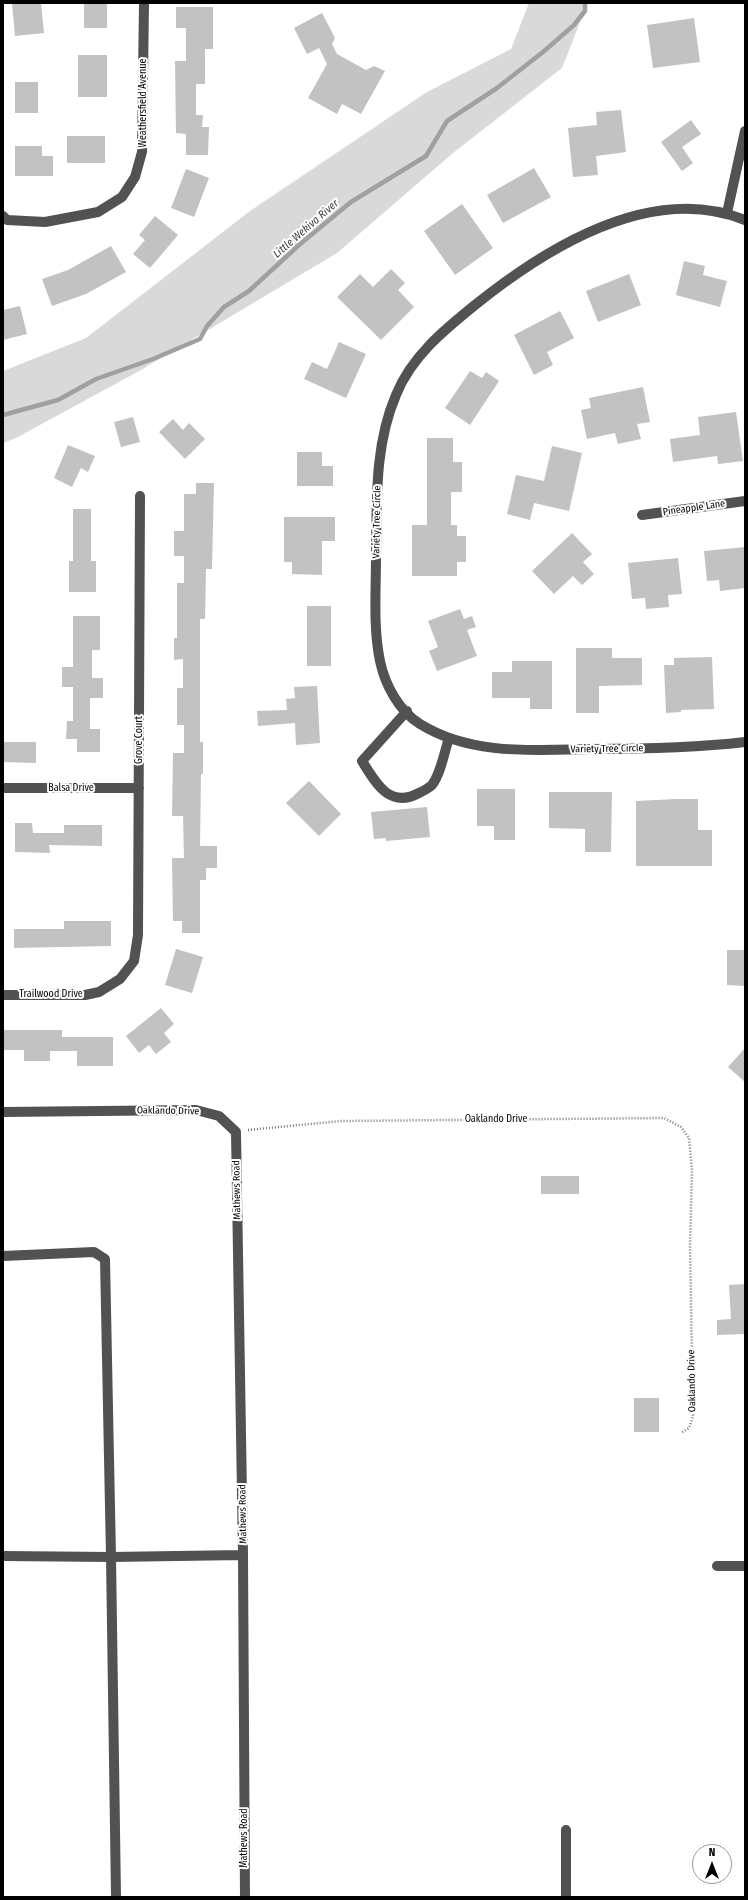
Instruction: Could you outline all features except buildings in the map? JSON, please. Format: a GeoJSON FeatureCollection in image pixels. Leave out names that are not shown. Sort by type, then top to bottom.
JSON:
{"type":"FeatureCollection","features":[{"type":"Feature","properties":{"kind":"street","name":"Weathersfield Avenue"},"geometry":{"type":"LineString","coordinates":[[5,218],[45,222],[98,212],[122,197],[135,177],[142,152],[144,3]]}},
{"type":"Feature","properties":{"kind":"street"},"geometry":{"type":"LineString","coordinates":[[727,213],[745,131]]}},
{"type":"Feature","properties":{"kind":"street","name":"Variety Tree Circle"},"geometry":{"type":"LineString","coordinates":[[745,220],[727,213],[691,209],[654,212],[615,222],[578,236],[499,286],[451,325],[429,346],[412,367],[396,394],[384,432],[379,465],[375,618],[383,670],[392,696],[418,724],[455,741],[505,750],[680,748],[745,742]]}},
{"type":"Feature","properties":{"kind":"street","name":"Grove Court"},"geometry":{"type":"LineString","coordinates":[[120,979],[134,960],[138,935],[140,496]]}},
{"type":"Feature","properties":{"kind":"street","name":"Pineapple Lane"},"geometry":{"type":"LineString","coordinates":[[642,515],[745,500]]}},
{"type":"Feature","properties":{"kind":"street"},"geometry":{"type":"LineString","coordinates":[[407,711],[362,761],[380,789],[394,797],[410,797],[432,786],[440,768],[449,738]]}},
{"type":"Feature","properties":{"kind":"street","name":"Balsa Drive"},"geometry":{"type":"LineString","coordinates":[[3,788],[139,788]]}},
{"type":"Feature","properties":{"kind":"street","name":"Trailwood Drive"},"geometry":{"type":"LineString","coordinates":[[3,995],[85,995],[99,992],[120,979]]}},
{"type":"Feature","properties":{"kind":"street","name":"Oaklando Drive"},"geometry":{"type":"LineString","coordinates":[[3,1112],[196,1110],[219,1116],[236,1132]]}},
{"type":"Feature","properties":{"kind":"street","name":"Mathews Road"},"geometry":{"type":"LineString","coordinates":[[236,1132],[243,1555],[245,1897]]}},
{"type":"Feature","properties":{"kind":"street"},"geometry":{"type":"LineString","coordinates":[[3,1256],[94,1252],[105,1259],[116,1897]]}},
{"type":"Feature","properties":{"kind":"street"},"geometry":{"type":"LineString","coordinates":[[3,1556],[111,1557],[243,1555]]}},
{"type":"Feature","properties":{"kind":"street"},"geometry":{"type":"LineString","coordinates":[[717,1566],[745,1566]]}},
{"type":"Feature","properties":{"kind":"street"},"geometry":{"type":"LineString","coordinates":[[566,1830],[566,1897]]}},
{"type":"Feature","properties":{"kind":"path","name":"Oaklando Drive"},"geometry":{"type":"LineString","coordinates":[[236,1132],[357,1120],[664,1118],[681,1127],[689,1138],[692,1170],[690,1246],[693,1417],[689,1428],[681,1433]]}},
{"type":"Feature","properties":{"kind":"shaded area"},"geometry":{"type":"Polygon","coordinates":[[[529,3],[583,3],[582,17],[562,68],[453,153],[337,253],[141,370],[16,438],[3,443],[3,371],[86,338],[250,211],[427,92],[511,49],[529,3]]]}},
{"type":"Feature","properties":{"kind":"waterway","name":"Little Wekiva River"},"geometry":{"type":"LineString","coordinates":[[3,415],[58,400],[96,379],[153,359],[200,339],[207,326],[224,307],[249,291],[299,245],[351,202],[426,156],[447,121],[497,88],[543,52],[574,25],[585,11],[585,3]]}}]}
